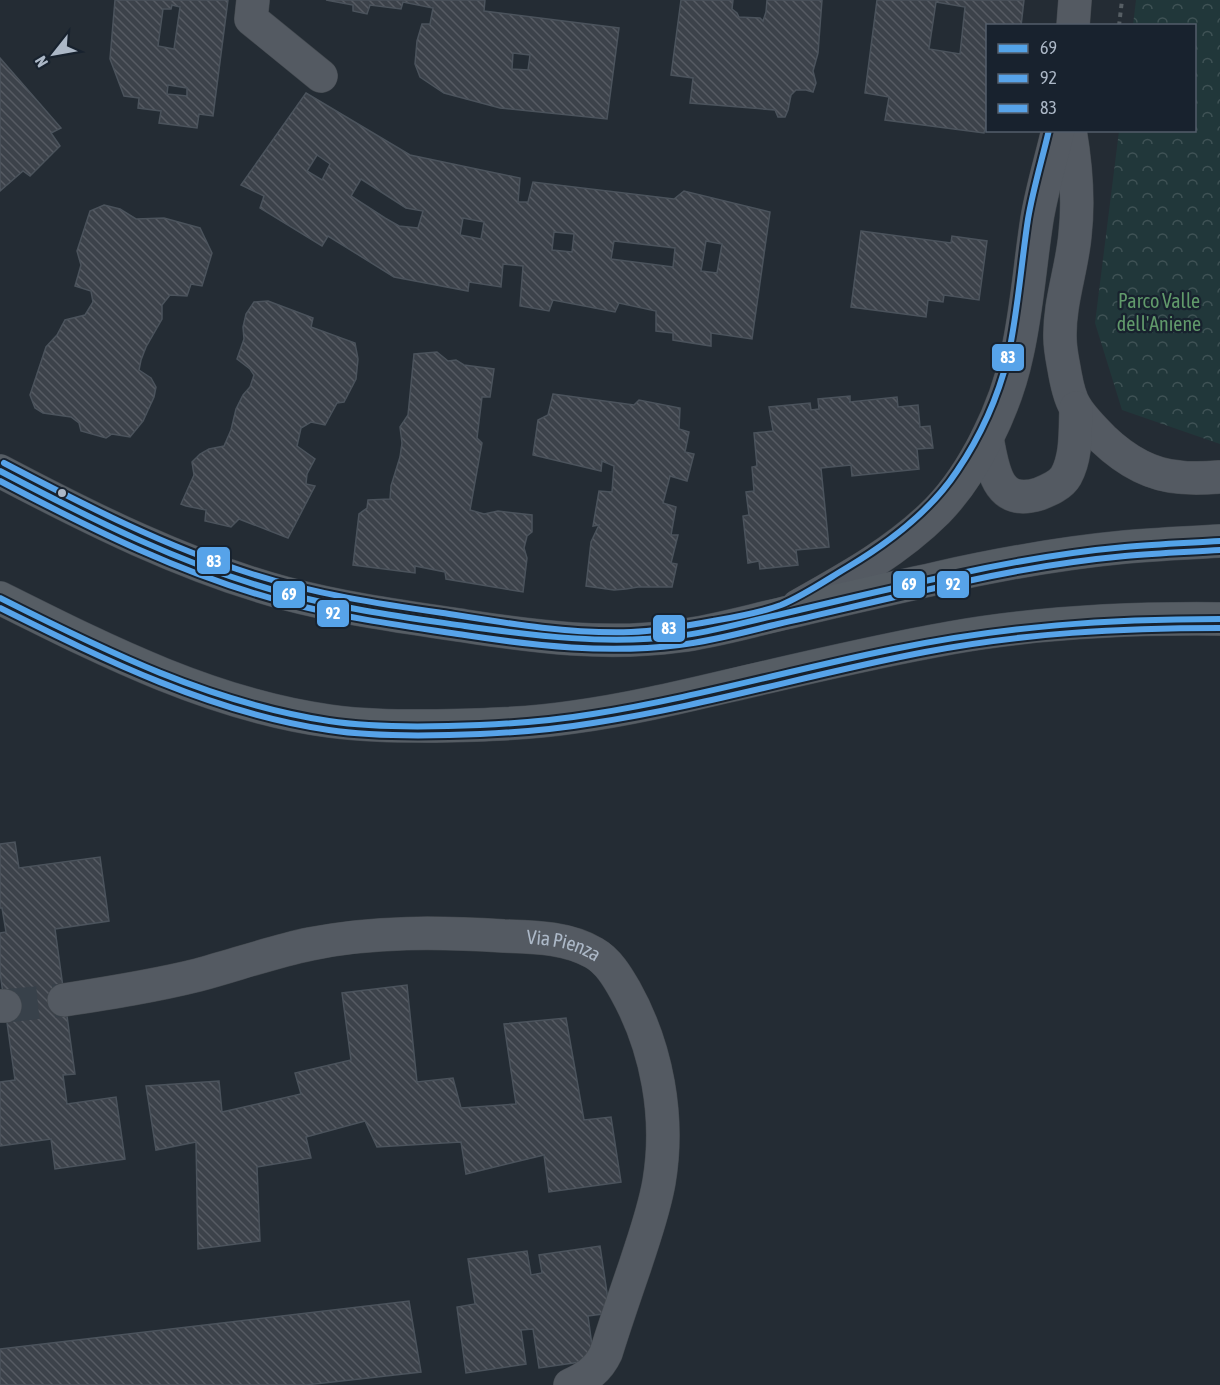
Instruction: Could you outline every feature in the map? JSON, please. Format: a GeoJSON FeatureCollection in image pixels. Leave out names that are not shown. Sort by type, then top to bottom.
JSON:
{"type":"FeatureCollection","features":[{"type":"Feature","properties":{"kind":"main road"},"geometry":{"type":"LineString","coordinates":[[0,471],[107,525],[167,552],[239,579],[282,592],[369,612],[525,635],[589,641],[636,641],[681,636],[741,625],[786,612],[1010,563],[1124,547],[1220,541]]}},
{"type":"Feature","properties":{"kind":"main road"},"geometry":{"type":"LineString","coordinates":[[0,598],[118,655],[222,697],[318,719],[394,726],[486,725],[572,718],[679,699],[828,664],[948,638],[997,630],[1077,622],[1220,620]]}},
{"type":"Feature","properties":{"kind":"street"},"geometry":{"type":"LineString","coordinates":[[254,0],[251,19],[321,76]]}},
{"type":"Feature","properties":{"kind":"street"},"geometry":{"type":"LineString","coordinates":[[1072,24],[1075,0]]}},
{"type":"Feature","properties":{"kind":"street"},"geometry":{"type":"LineString","coordinates":[[786,612],[890,552],[939,509],[975,460],[987,438],[1011,379],[1017,354],[1037,217],[1058,132]]}},
{"type":"Feature","properties":{"kind":"street"},"geometry":{"type":"LineString","coordinates":[[1070,132],[1077,190],[1076,225],[1061,318],[1060,340],[1067,384],[1076,408],[1111,446],[1135,464],[1178,477],[1220,477]]}},
{"type":"Feature","properties":{"kind":"street"},"geometry":{"type":"LineString","coordinates":[[987,438],[994,475],[1000,485],[1014,495],[1036,495],[1047,491],[1064,479],[1069,469],[1074,452],[1076,408]]}},
{"type":"Feature","properties":{"kind":"street","name":"Via Pienza"},"geometry":{"type":"LineString","coordinates":[[64,1000],[178,979],[310,944],[370,935],[431,932],[541,938],[573,944],[594,953],[617,976],[633,1004],[648,1043],[660,1090],[663,1135],[659,1181],[654,1206],[606,1353],[592,1373],[570,1385]]}},
{"type":"Feature","properties":{"kind":"path"},"geometry":{"type":"LineString","coordinates":[[1119,24],[1122,0]]}},
{"type":"Feature","properties":{"kind":"green space","name":"Parco Valle dell'Aniene"},"geometry":{"type":"Polygon","coordinates":[[[1136,0],[1220,0],[1220,444],[1122,410],[1095,323],[1119,132],[1196,132],[1196,24],[1133,24],[1136,0]]]}},
{"type":"Feature","properties":{"kind":"building"},"geometry":{"type":"Polygon","coordinates":[[[115,0],[228,0],[213,116],[199,114],[197,128],[159,123],[161,111],[138,108],[139,98],[124,96],[110,59],[115,0]],[[172,5],[171,9],[163,9],[158,46],[174,49],[180,7],[172,5]],[[168,85],[167,94],[187,96],[187,88],[168,85]]]}},
{"type":"Feature","properties":{"kind":"building"},"geometry":{"type":"Polygon","coordinates":[[[326,0],[485,0],[484,11],[619,28],[607,119],[500,108],[444,93],[420,77],[415,64],[417,41],[422,24],[430,24],[433,8],[403,2],[401,9],[370,5],[367,14],[353,11],[353,5],[326,0]],[[513,53],[512,69],[528,70],[530,55],[513,53]]]}},
{"type":"Feature","properties":{"kind":"building"},"geometry":{"type":"Polygon","coordinates":[[[681,0],[733,0],[732,9],[739,17],[760,18],[763,21],[767,0],[822,0],[818,53],[813,71],[816,83],[813,92],[796,90],[791,95],[785,117],[778,117],[775,110],[690,103],[693,78],[671,75],[681,0]]]}},
{"type":"Feature","properties":{"kind":"building"},"geometry":{"type":"Polygon","coordinates":[[[877,0],[1024,0],[1021,24],[986,24],[986,125],[984,133],[885,120],[889,97],[865,93],[877,0]],[[936,2],[929,49],[960,54],[965,7],[936,2]]]}},
{"type":"Feature","properties":{"kind":"building"},"geometry":{"type":"Polygon","coordinates":[[[0,58],[61,128],[51,133],[60,146],[30,176],[23,171],[0,191],[0,58]]]}},
{"type":"Feature","properties":{"kind":"building"},"geometry":{"type":"Polygon","coordinates":[[[306,93],[410,155],[520,178],[518,202],[528,202],[533,182],[674,199],[684,191],[770,212],[752,339],[711,333],[711,346],[673,340],[673,333],[656,331],[656,311],[619,303],[615,312],[553,300],[549,311],[520,306],[523,266],[503,264],[501,287],[469,282],[468,291],[394,277],[328,236],[322,246],[260,208],[264,196],[241,185],[306,93]],[[317,155],[307,171],[322,180],[330,164],[317,155]],[[361,179],[351,196],[399,226],[418,228],[423,211],[406,208],[361,179]],[[463,218],[460,235],[481,239],[484,222],[463,218]],[[554,232],[552,250],[572,252],[574,234],[554,232]],[[614,241],[611,259],[673,267],[675,248],[614,241]],[[706,241],[701,271],[717,273],[722,244],[706,241]]]}},
{"type":"Feature","properties":{"kind":"building"},"geometry":{"type":"Polygon","coordinates":[[[104,205],[120,209],[136,219],[164,218],[200,228],[212,253],[202,286],[191,284],[187,296],[170,295],[162,305],[162,319],[146,347],[139,370],[151,378],[156,387],[154,397],[143,421],[130,437],[112,434],[106,438],[81,431],[79,423],[71,417],[43,413],[35,408],[30,395],[46,347],[57,335],[65,320],[85,315],[93,302],[91,291],[75,286],[81,265],[77,251],[90,211],[104,205]]]}},
{"type":"Feature","properties":{"kind":"building"},"geometry":{"type":"Polygon","coordinates":[[[861,231],[951,243],[952,236],[987,241],[979,300],[944,295],[943,302],[928,300],[926,317],[851,307],[861,231]]]}},
{"type":"Feature","properties":{"kind":"building"},"geometry":{"type":"Polygon","coordinates":[[[268,301],[313,318],[311,327],[355,343],[358,359],[356,379],[344,402],[337,403],[325,425],[311,422],[301,428],[297,446],[315,459],[307,474],[306,484],[315,486],[288,538],[239,519],[231,527],[205,521],[206,510],[181,504],[194,475],[192,462],[209,449],[224,446],[236,409],[250,387],[254,375],[237,359],[244,339],[243,327],[246,314],[254,302],[268,301]]]}},
{"type":"Feature","properties":{"kind":"building"},"geometry":{"type":"Polygon","coordinates":[[[437,352],[448,361],[456,360],[464,365],[494,369],[490,397],[482,397],[477,438],[482,443],[470,510],[484,514],[498,511],[532,515],[532,532],[527,536],[524,548],[527,558],[523,592],[446,579],[445,572],[415,566],[415,573],[353,565],[359,514],[367,508],[368,500],[390,499],[402,443],[400,427],[408,415],[414,354],[437,352]]]}},
{"type":"Feature","properties":{"kind":"building"},"geometry":{"type":"Polygon","coordinates":[[[553,394],[634,405],[639,400],[680,408],[679,429],[689,432],[685,452],[694,454],[687,481],[670,476],[663,503],[676,507],[671,535],[678,535],[671,563],[677,564],[672,587],[614,590],[586,586],[591,542],[599,525],[593,526],[599,491],[612,492],[614,466],[602,461],[601,471],[533,455],[538,420],[548,415],[553,394]]]}},
{"type":"Feature","properties":{"kind":"building"},"geometry":{"type":"Polygon","coordinates":[[[850,396],[850,402],[897,397],[898,407],[918,405],[920,427],[930,426],[933,448],[917,449],[919,469],[852,476],[851,465],[821,468],[829,547],[796,550],[798,565],[760,569],[759,561],[748,563],[743,516],[749,515],[746,492],[754,491],[752,467],[757,466],[754,433],[773,431],[769,407],[810,403],[811,410],[819,409],[818,399],[850,396]]]}},
{"type":"Feature","properties":{"kind":"building"},"geometry":{"type":"Polygon","coordinates":[[[15,842],[19,868],[100,857],[109,921],[55,929],[75,1074],[63,1075],[67,1104],[116,1097],[125,1159],[55,1169],[51,1139],[0,1146],[0,1082],[15,1080],[0,972],[0,933],[6,932],[2,908],[0,908],[0,844],[15,842]]]}},
{"type":"Feature","properties":{"kind":"building"},"geometry":{"type":"Polygon","coordinates":[[[407,985],[417,1082],[453,1078],[461,1108],[516,1104],[504,1024],[566,1018],[584,1120],[611,1117],[621,1182],[549,1192],[544,1155],[466,1174],[461,1142],[377,1147],[365,1121],[306,1137],[311,1158],[257,1167],[260,1241],[198,1249],[196,1142],[156,1150],[146,1086],[219,1081],[222,1112],[301,1094],[295,1073],[351,1060],[342,993],[407,985]]]}},
{"type":"Feature","properties":{"kind":"building"},"geometry":{"type":"Polygon","coordinates":[[[600,1246],[610,1313],[588,1316],[594,1360],[539,1368],[533,1329],[521,1330],[526,1364],[466,1373],[457,1307],[475,1304],[468,1259],[527,1251],[531,1275],[542,1273],[539,1255],[600,1246]]]}},
{"type":"Feature","properties":{"kind":"building"},"geometry":{"type":"Polygon","coordinates":[[[409,1301],[421,1372],[306,1385],[0,1385],[0,1349],[409,1301]]]}},
{"type":"Feature","properties":{"kind":"tunnel"},"geometry":{"type":"LineString","coordinates":[[5,1006],[64,1000]]}},
{"type":"Feature","properties":{"kind":"transit line","name":"83"},"geometry":{"type":"LineString","coordinates":[[4,463],[95,509],[188,551],[252,574],[347,598],[513,624],[560,630],[607,632],[672,628],[773,608],[823,582],[879,547],[908,525],[946,486],[973,444],[994,402],[1008,357],[1028,219],[1048,132]]}},
{"type":"Feature","properties":{"kind":"transit line","name":"69"},"geometry":{"type":"LineString","coordinates":[[0,471],[139,540],[210,569],[284,593],[396,616],[492,630],[572,638],[625,640],[691,634],[1020,562],[1104,549],[1220,541]]}},
{"type":"Feature","properties":{"kind":"transit line","name":"92"},"geometry":{"type":"LineString","coordinates":[[0,481],[139,550],[248,591],[307,608],[374,621],[492,639],[572,648],[652,648],[692,643],[1024,570],[1084,560],[1220,550]]}},
{"type":"Feature","properties":{"kind":"transit line","name":"69"},"geometry":{"type":"LineString","coordinates":[[0,598],[160,673],[243,702],[329,721],[403,726],[503,724],[593,714],[669,700],[894,649],[1016,629],[1137,620],[1220,619]]}},
{"type":"Feature","properties":{"kind":"transit line","name":"92"},"geometry":{"type":"LineString","coordinates":[[0,608],[119,665],[201,698],[286,722],[329,730],[404,735],[503,733],[593,723],[677,708],[883,660],[999,640],[1109,631],[1220,628]]}}]}
